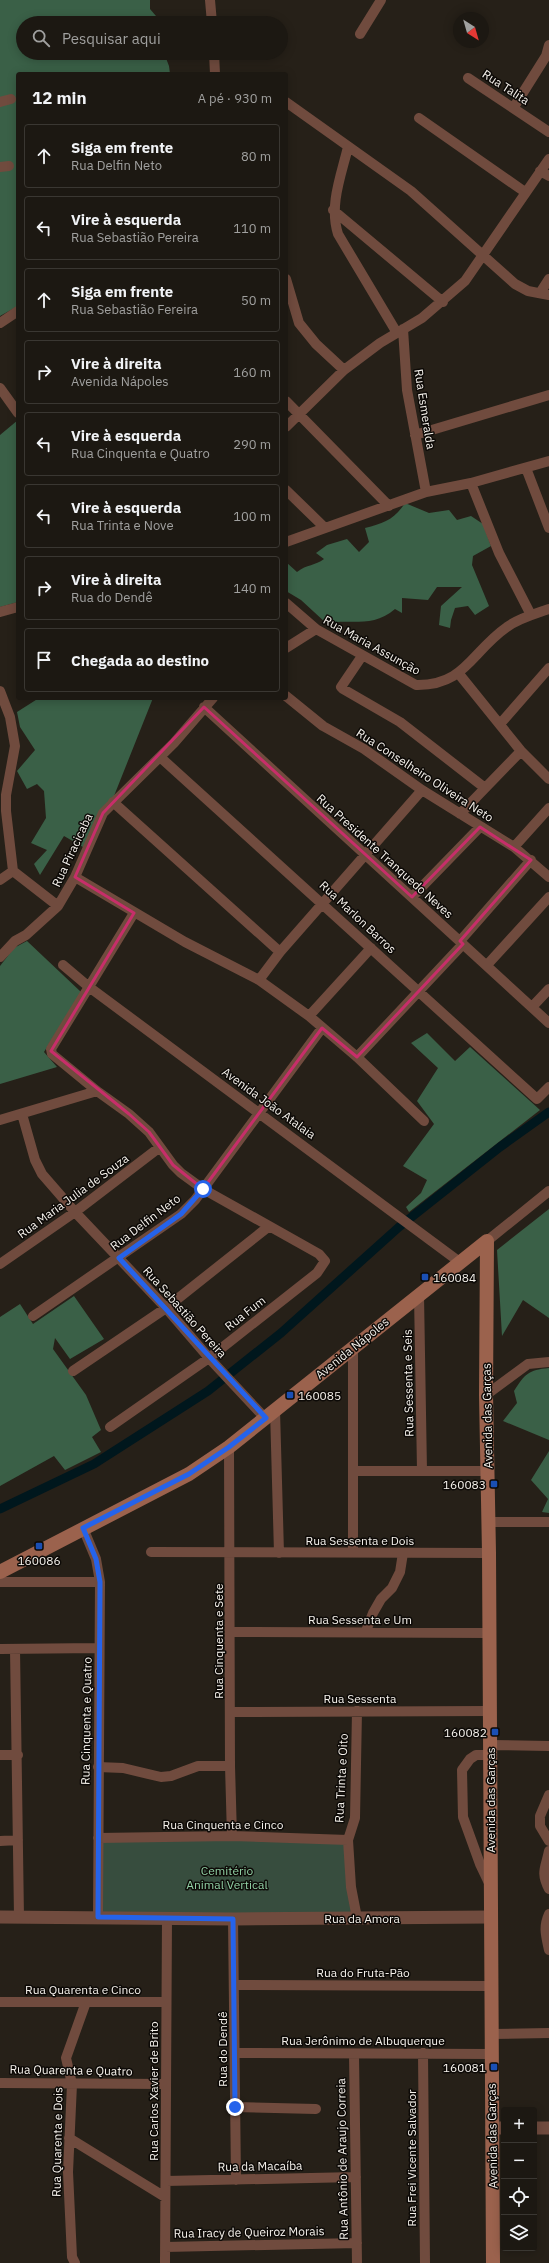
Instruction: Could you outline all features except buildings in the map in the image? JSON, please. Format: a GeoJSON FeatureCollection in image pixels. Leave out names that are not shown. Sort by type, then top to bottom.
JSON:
{"type":"FeatureCollection","features":[{"type":"Feature","properties":{"kind":"main road","name":"Avenida Nápoles"},"geometry":{"type":"LineString","coordinates":[[0,1572],[189,1474],[229,1447],[487,1241]]}},
{"type":"Feature","properties":{"kind":"main road","name":"Avenida das Garças"},"geometry":{"type":"LineString","coordinates":[[487,1241],[486,1395],[489,1553],[491,2054],[498,2128],[493,2263]]}},
{"type":"Feature","properties":{"kind":"street"},"geometry":{"type":"LineString","coordinates":[[210,0],[211,16]]}},
{"type":"Feature","properties":{"kind":"street"},"geometry":{"type":"LineString","coordinates":[[360,34],[381,0]]}},
{"type":"Feature","properties":{"kind":"street"},"geometry":{"type":"LineString","coordinates":[[514,107],[546,56],[549,46]]}},
{"type":"Feature","properties":{"kind":"street"},"geometry":{"type":"LineString","coordinates":[[214,60],[215,72]]}},
{"type":"Feature","properties":{"kind":"street","name":"Rua Talita"},"geometry":{"type":"LineString","coordinates":[[468,78],[514,107],[549,132]]}},
{"type":"Feature","properties":{"kind":"street"},"geometry":{"type":"LineString","coordinates":[[0,102],[11,99]]}},
{"type":"Feature","properties":{"kind":"street"},"geometry":{"type":"LineString","coordinates":[[288,103],[411,191],[515,284],[528,291],[545,294],[549,279]]}},
{"type":"Feature","properties":{"kind":"street"},"geometry":{"type":"LineString","coordinates":[[419,118],[525,192]]}},
{"type":"Feature","properties":{"kind":"street"},"geometry":{"type":"LineString","coordinates":[[348,147],[333,210],[338,234],[400,331]]}},
{"type":"Feature","properties":{"kind":"street"},"geometry":{"type":"LineString","coordinates":[[288,425],[344,370],[400,331],[422,318],[443,302],[465,281],[484,256],[525,192],[544,174],[549,159]]}},
{"type":"Feature","properties":{"kind":"street"},"geometry":{"type":"LineString","coordinates":[[333,210],[443,302]]}},
{"type":"Feature","properties":{"kind":"street"},"geometry":{"type":"LineString","coordinates":[[288,286],[299,323],[316,344],[344,370]]}},
{"type":"Feature","properties":{"kind":"street"},"geometry":{"type":"LineString","coordinates":[[0,323],[16,312]]}},
{"type":"Feature","properties":{"kind":"street","name":"Rua Esmeralda"},"geometry":{"type":"LineString","coordinates":[[400,331],[408,390],[426,492]]}},
{"type":"Feature","properties":{"kind":"street"},"geometry":{"type":"LineString","coordinates":[[0,388],[16,410]]}},
{"type":"Feature","properties":{"kind":"street"},"geometry":{"type":"LineString","coordinates":[[416,435],[549,395]]}},
{"type":"Feature","properties":{"kind":"street"},"geometry":{"type":"LineString","coordinates":[[288,403],[389,506]]}},
{"type":"Feature","properties":{"kind":"street"},"geometry":{"type":"LineString","coordinates":[[288,541],[324,527],[389,506],[426,492],[471,483],[549,461]]}},
{"type":"Feature","properties":{"kind":"street"},"geometry":{"type":"LineString","coordinates":[[526,468],[549,528]]}},
{"type":"Feature","properties":{"kind":"street"},"geometry":{"type":"LineString","coordinates":[[471,483],[499,553],[531,615]]}},
{"type":"Feature","properties":{"kind":"street"},"geometry":{"type":"LineString","coordinates":[[288,492],[324,527]]}},
{"type":"Feature","properties":{"kind":"street","name":"Rua Maria Assunção"},"geometry":{"type":"LineString","coordinates":[[288,605],[316,629],[362,656],[416,685],[433,686],[446,682],[459,674],[486,644],[508,626],[531,615],[549,609]]}},
{"type":"Feature","properties":{"kind":"street"},"geometry":{"type":"LineString","coordinates":[[0,612],[16,608]]}},
{"type":"Feature","properties":{"kind":"street"},"geometry":{"type":"LineString","coordinates":[[288,647],[316,629]]}},
{"type":"Feature","properties":{"kind":"street"},"geometry":{"type":"LineString","coordinates":[[362,656],[341,687],[400,722],[485,788]]}},
{"type":"Feature","properties":{"kind":"street"},"geometry":{"type":"LineString","coordinates":[[500,724],[549,668]]}},
{"type":"Feature","properties":{"kind":"street"},"geometry":{"type":"LineString","coordinates":[[459,674],[521,751],[549,779]]}},
{"type":"Feature","properties":{"kind":"street"},"geometry":{"type":"LineString","coordinates":[[0,691],[10,717],[15,746],[3,797],[13,871],[58,906]]}},
{"type":"Feature","properties":{"kind":"street","name":"Rua Conselheiro Oliveira Neto"},"geometry":{"type":"LineString","coordinates":[[288,698],[323,726],[364,750],[422,790],[514,847],[549,877]]}},
{"type":"Feature","properties":{"kind":"street","name":"Rua Piracicaba"},"geometry":{"type":"LineString","coordinates":[[0,957],[15,941],[31,931],[58,906],[75,877],[98,821],[113,802],[160,756],[211,700]]}},
{"type":"Feature","properties":{"kind":"street","name":"Rua Presidente Tranquedo Neves"},"geometry":{"type":"LineString","coordinates":[[204,707],[283,781],[367,855],[549,1023]]}},
{"type":"Feature","properties":{"kind":"street"},"geometry":{"type":"LineString","coordinates":[[460,814],[521,751]]}},
{"type":"Feature","properties":{"kind":"street","name":"Rua Marlon Barros"},"geometry":{"type":"LineString","coordinates":[[160,756],[537,1099],[549,1087]]}},
{"type":"Feature","properties":{"kind":"street"},"geometry":{"type":"LineString","coordinates":[[259,980],[280,952],[305,926],[323,903],[367,855],[422,790]]}},
{"type":"Feature","properties":{"kind":"street"},"geometry":{"type":"LineString","coordinates":[[113,802],[280,952]]}},
{"type":"Feature","properties":{"kind":"street"},"geometry":{"type":"LineString","coordinates":[[514,847],[549,808]]}},
{"type":"Feature","properties":{"kind":"street"},"geometry":{"type":"LineString","coordinates":[[412,897],[480,827]]}},
{"type":"Feature","properties":{"kind":"street"},"geometry":{"type":"LineString","coordinates":[[357,1057],[462,942],[531,860]]}},
{"type":"Feature","properties":{"kind":"street"},"geometry":{"type":"LineString","coordinates":[[0,880],[13,871]]}},
{"type":"Feature","properties":{"kind":"street"},"geometry":{"type":"LineString","coordinates":[[75,877],[185,942],[259,980],[308,1016],[357,1057],[424,1120]]}},
{"type":"Feature","properties":{"kind":"street"},"geometry":{"type":"LineString","coordinates":[[487,965],[549,897]]}},
{"type":"Feature","properties":{"kind":"street"},"geometry":{"type":"LineString","coordinates":[[73,1371],[166,1308],[268,1227],[203,1189],[173,1165],[148,1132],[129,1114],[97,1091],[52,1054],[51,1049],[134,913]]}},
{"type":"Feature","properties":{"kind":"street"},"geometry":{"type":"LineString","coordinates":[[308,1016],[371,948]]}},
{"type":"Feature","properties":{"kind":"street","name":"Avenida João Atalaia"},"geometry":{"type":"LineString","coordinates":[[63,965],[89,987],[259,1111],[460,1263]]}},
{"type":"Feature","properties":{"kind":"street"},"geometry":{"type":"LineString","coordinates":[[532,1007],[549,989]]}},
{"type":"Feature","properties":{"kind":"street","name":"Rua Delfin Neto"},"geometry":{"type":"LineString","coordinates":[[33,1316],[181,1214],[203,1189],[259,1111],[322,1028]]}},
{"type":"Feature","properties":{"kind":"street"},"geometry":{"type":"LineString","coordinates":[[0,1120],[97,1091]]}},
{"type":"Feature","properties":{"kind":"street","name":"Rua Sebastião Pereira"},"geometry":{"type":"LineString","coordinates":[[22,1114],[37,1167],[75,1212],[166,1308],[226,1377],[270,1414]]}},
{"type":"Feature","properties":{"kind":"street","name":"Rua Maria Julia de Souza"},"geometry":{"type":"LineString","coordinates":[[0,1264],[75,1212],[160,1147]]}},
{"type":"Feature","properties":{"kind":"street","name":"Avenida Nápoles"},"geometry":{"type":"LineString","coordinates":[[487,1241],[549,1191]]}},
{"type":"Feature","properties":{"kind":"street","name":"Rua Fum"},"geometry":{"type":"LineString","coordinates":[[110,1427],[209,1358],[317,1273],[325,1261],[319,1254],[268,1227]]}},
{"type":"Feature","properties":{"kind":"street","name":"Rua Sessenta e Seis"},"geometry":{"type":"LineString","coordinates":[[419,1295],[422,1471]]}},
{"type":"Feature","properties":{"kind":"street"},"geometry":{"type":"LineString","coordinates":[[353,1347],[353,1552]]}},
{"type":"Feature","properties":{"kind":"street"},"geometry":{"type":"LineString","coordinates":[[486,1395],[528,1364],[549,1362]]}},
{"type":"Feature","properties":{"kind":"street"},"geometry":{"type":"LineString","coordinates":[[270,1414],[279,1553]]}},
{"type":"Feature","properties":{"kind":"street","name":"Rua Cinquenta e Sete"},"geometry":{"type":"LineString","coordinates":[[229,1447],[231,1553],[230,1766],[232,1836]]}},
{"type":"Feature","properties":{"kind":"street"},"geometry":{"type":"LineString","coordinates":[[353,1472],[488,1471]]}},
{"type":"Feature","properties":{"kind":"street"},"geometry":{"type":"LineString","coordinates":[[488,1522],[549,1522]]}},
{"type":"Feature","properties":{"kind":"street","name":"Rua Cinquenta e Quatro"},"geometry":{"type":"LineString","coordinates":[[83,1528],[96,1559],[100,1582],[98,1917]]}},
{"type":"Feature","properties":{"kind":"street","name":"Rua Sessenta e Dois"},"geometry":{"type":"LineString","coordinates":[[152,1552],[489,1553]]}},
{"type":"Feature","properties":{"kind":"street"},"geometry":{"type":"LineString","coordinates":[[366,1631],[373,1613],[381,1599],[392,1588],[400,1572],[404,1553]]}},
{"type":"Feature","properties":{"kind":"street"},"geometry":{"type":"LineString","coordinates":[[0,1582],[100,1582]]}},
{"type":"Feature","properties":{"kind":"street","name":"Rua Sessenta e Um"},"geometry":{"type":"LineString","coordinates":[[231,1632],[366,1631],[489,1633]]}},
{"type":"Feature","properties":{"kind":"street"},"geometry":{"type":"LineString","coordinates":[[0,1649],[99,1648]]}},
{"type":"Feature","properties":{"kind":"street"},"geometry":{"type":"LineString","coordinates":[[15,1649],[18,1755],[19,1917]]}},
{"type":"Feature","properties":{"kind":"street","name":"Rua Trinta e Oito"},"geometry":{"type":"LineString","coordinates":[[357,1711],[355,1818],[348,1840],[351,1887],[357,1918]]}},
{"type":"Feature","properties":{"kind":"street","name":"Rua Sessenta"},"geometry":{"type":"LineString","coordinates":[[230,1712],[489,1711]]}},
{"type":"Feature","properties":{"kind":"street"},"geometry":{"type":"LineString","coordinates":[[490,1886],[480,1864],[463,1817],[462,1770],[470,1759],[489,1750],[549,1746]]}},
{"type":"Feature","properties":{"kind":"street"},"geometry":{"type":"LineString","coordinates":[[0,1755],[18,1755]]}},
{"type":"Feature","properties":{"kind":"street"},"geometry":{"type":"LineString","coordinates":[[98,1767],[123,1768],[161,1777],[171,1776],[198,1766],[230,1766]]}},
{"type":"Feature","properties":{"kind":"street"},"geometry":{"type":"LineString","coordinates":[[549,1795],[540,1816],[540,1826],[549,1841]]}},
{"type":"Feature","properties":{"kind":"street","name":"Rua Cinquenta e Cinco"},"geometry":{"type":"LineString","coordinates":[[98,1838],[232,1836],[348,1840]]}},
{"type":"Feature","properties":{"kind":"street"},"geometry":{"type":"LineString","coordinates":[[0,1841],[18,1840]]}},
{"type":"Feature","properties":{"kind":"street"},"geometry":{"type":"LineString","coordinates":[[549,1851],[544,1868],[545,1882],[549,1889]]}},
{"type":"Feature","properties":{"kind":"street"},"geometry":{"type":"LineString","coordinates":[[549,1914],[545,1923],[545,1932],[549,1950]]}},
{"type":"Feature","properties":{"kind":"street","name":"Rua da Amora"},"geometry":{"type":"LineString","coordinates":[[0,1917],[233,1919],[490,1917]]}},
{"type":"Feature","properties":{"kind":"street","name":"Rua Carlos Xavier de Brito"},"geometry":{"type":"LineString","coordinates":[[165,2263],[167,1918]]}},
{"type":"Feature","properties":{"kind":"street","name":"Rua do Dendê"},"geometry":{"type":"LineString","coordinates":[[233,1919],[236,2180]]}},
{"type":"Feature","properties":{"kind":"street","name":"Rua do Fruta-Pão"},"geometry":{"type":"LineString","coordinates":[[234,1984],[491,1986]]}},
{"type":"Feature","properties":{"kind":"street","name":"Rua Quarenta e Cinco"},"geometry":{"type":"LineString","coordinates":[[0,2002],[166,2002]]}},
{"type":"Feature","properties":{"kind":"street","name":"Rua Quarenta e Dois"},"geometry":{"type":"LineString","coordinates":[[75,2263],[72,2257],[68,2172],[72,2084],[66,2052],[86,2002]]}},
{"type":"Feature","properties":{"kind":"street"},"geometry":{"type":"LineString","coordinates":[[492,2034],[549,2033]]}},
{"type":"Feature","properties":{"kind":"street","name":"Rua Jerônimo de Albuquerque"},"geometry":{"type":"LineString","coordinates":[[235,2053],[491,2054]]}},
{"type":"Feature","properties":{"kind":"street","name":"Rua Frei Vicente Salvador"},"geometry":{"type":"LineString","coordinates":[[423,2053],[425,2263]]}},
{"type":"Feature","properties":{"kind":"street","name":"Rua Antônio de Araujo Correia"},"geometry":{"type":"LineString","coordinates":[[354,2054],[357,2263]]}},
{"type":"Feature","properties":{"kind":"street","name":"Rua Quarenta e Quatro"},"geometry":{"type":"LineString","coordinates":[[0,2083],[166,2084]]}},
{"type":"Feature","properties":{"kind":"street"},"geometry":{"type":"LineString","coordinates":[[235,2107],[316,2109]]}},
{"type":"Feature","properties":{"kind":"street"},"geometry":{"type":"LineString","coordinates":[[537,2128],[549,2128]]}},
{"type":"Feature","properties":{"kind":"street"},"geometry":{"type":"LineString","coordinates":[[69,2138],[165,2197]]}},
{"type":"Feature","properties":{"kind":"street","name":"Rua da Macaíba"},"geometry":{"type":"LineString","coordinates":[[166,2181],[356,2177]]}},
{"type":"Feature","properties":{"kind":"street","name":"Rua Iracy de Queiroz Morais"},"geometry":{"type":"LineString","coordinates":[[165,2246],[357,2243]]}},
{"type":"Feature","properties":{"kind":"highlighted area"},"geometry":{"type":"Polygon","coordinates":[[[204,707],[412,897],[480,827],[531,860],[460,941],[463,944],[357,1057],[322,1028],[203,1189],[173,1165],[149,1132],[51,1051],[134,913],[75,877],[103,813],[204,707]]]}},
{"type":"Feature","properties":{"kind":"green space"},"geometry":{"type":"Polygon","coordinates":[[[0,0],[150,0],[150,9],[156,16],[16,16],[16,60],[167,60],[170,72],[16,72],[16,307],[0,316],[0,0]]]}},
{"type":"Feature","properties":{"kind":"green space"},"geometry":{"type":"Polygon","coordinates":[[[16,422],[16,603],[0,607],[0,435],[16,422]]]}},
{"type":"Feature","properties":{"kind":"green space"},"geometry":{"type":"Polygon","coordinates":[[[405,503],[429,513],[449,510],[457,520],[471,516],[483,524],[491,546],[473,556],[472,565],[489,606],[475,615],[468,606],[455,608],[450,628],[439,625],[441,606],[462,587],[437,587],[428,600],[402,598],[402,613],[395,609],[379,619],[370,621],[326,623],[301,600],[288,592],[288,564],[297,572],[324,559],[316,553],[327,545],[347,539],[359,552],[369,542],[365,528],[388,520],[401,509],[405,503]]]}},
{"type":"Feature","properties":{"kind":"green space"},"geometry":{"type":"Polygon","coordinates":[[[36,700],[152,700],[110,806],[83,847],[64,836],[40,875],[34,864],[47,850],[31,843],[46,818],[44,791],[37,784],[27,789],[17,771],[35,750],[20,727],[17,712],[36,700]]]}},
{"type":"Feature","properties":{"kind":"green space"},"geometry":{"type":"Polygon","coordinates":[[[27,941],[81,992],[44,1052],[57,1067],[0,1084],[0,966],[14,948],[27,941]]]}},
{"type":"Feature","properties":{"kind":"green space"},"geometry":{"type":"Polygon","coordinates":[[[427,1033],[455,1061],[470,1047],[540,1110],[409,1212],[406,1207],[421,1193],[427,1180],[403,1166],[434,1124],[417,1101],[438,1068],[411,1043],[427,1033]]]}},
{"type":"Feature","properties":{"kind":"green space"},"geometry":{"type":"Polygon","coordinates":[[[549,1209],[549,1318],[523,1300],[502,1336],[497,1250],[549,1209]]]}},
{"type":"Feature","properties":{"kind":"green space"},"geometry":{"type":"Polygon","coordinates":[[[74,1296],[104,1339],[70,1359],[55,1338],[53,1349],[86,1395],[101,1430],[92,1437],[101,1452],[65,1470],[54,1456],[0,1486],[0,1317],[20,1304],[33,1324],[74,1296]]]}},
{"type":"Feature","properties":{"kind":"green space"},"geometry":{"type":"Polygon","coordinates":[[[549,1368],[549,1440],[503,1421],[517,1403],[514,1391],[524,1377],[536,1370],[549,1368]]]}},
{"type":"Feature","properties":{"kind":"green space"},"geometry":{"type":"Polygon","coordinates":[[[549,1451],[549,1513],[542,1512],[548,1499],[531,1480],[549,1451]]]}},
{"type":"Feature","properties":{"kind":"green space","name":"Cemitério Animal Vertical"},"geometry":{"type":"Polygon","coordinates":[[[98,1838],[348,1840],[357,1918],[98,1917],[98,1838]]]}},
{"type":"Feature","properties":{"kind":"waterway"},"geometry":{"type":"LineString","coordinates":[[0,1509],[94,1464],[208,1391],[281,1333],[399,1227],[500,1147],[549,1112]]}},
{"type":"Feature","properties":{"kind":"place","name":"160084"},"geometry":{"type":"Point","coordinates":[425,1277]}},
{"type":"Feature","properties":{"kind":"place","name":"160085"},"geometry":{"type":"Point","coordinates":[290,1395]}},
{"type":"Feature","properties":{"kind":"place","name":"160083"},"geometry":{"type":"Point","coordinates":[494,1484]}},
{"type":"Feature","properties":{"kind":"place","name":"160086"},"geometry":{"type":"Point","coordinates":[39,1546]}},
{"type":"Feature","properties":{"kind":"place","name":"160082"},"geometry":{"type":"Point","coordinates":[495,1732]}},
{"type":"Feature","properties":{"kind":"place","name":"160081"},"geometry":{"type":"Point","coordinates":[494,2067]}},
{"type":"Feature","properties":{"kind":"route"},"geometry":{"type":"LineString","coordinates":[[203,1189],[195,1200],[181,1214],[119,1258],[166,1308],[209,1358],[266,1418],[229,1447],[189,1474],[147,1497],[83,1528],[96,1559],[100,1582],[98,1917],[233,1919],[235,2107]]}}]}
